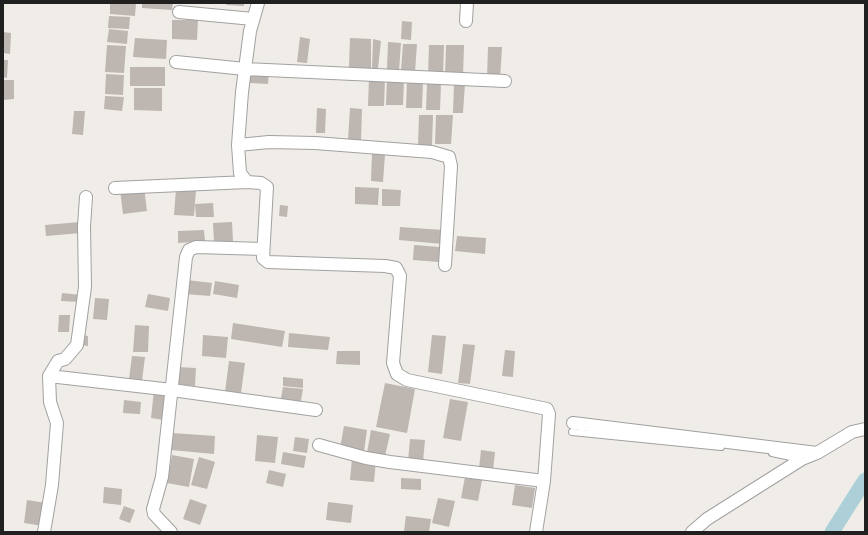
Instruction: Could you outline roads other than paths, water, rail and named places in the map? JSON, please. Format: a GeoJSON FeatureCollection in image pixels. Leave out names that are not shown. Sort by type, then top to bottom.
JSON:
{"type":"FeatureCollection","features":[{"type":"Feature","properties":{"kind":"street"},"geometry":{"type":"LineString","coordinates":[[247,182],[240,173],[238,145],[250,31],[258,3]]}},
{"type":"Feature","properties":{"kind":"street"},"geometry":{"type":"LineString","coordinates":[[466,21],[467,3]]}},
{"type":"Feature","properties":{"kind":"street"},"geometry":{"type":"LineString","coordinates":[[179,12],[254,20]]}},
{"type":"Feature","properties":{"kind":"street"},"geometry":{"type":"LineString","coordinates":[[176,62],[245,68],[505,81]]}},
{"type":"Feature","properties":{"kind":"street"},"geometry":{"type":"LineString","coordinates":[[238,145],[269,142],[315,143],[432,152],[449,157],[451,166],[444,265]]}},
{"type":"Feature","properties":{"kind":"street"},"geometry":{"type":"LineString","coordinates":[[115,188],[247,182],[261,183],[267,187],[263,258],[268,262],[386,266],[396,268],[400,276],[393,363],[397,374],[408,380],[547,409],[549,414],[544,481],[536,532]]}},
{"type":"Feature","properties":{"kind":"street"},"geometry":{"type":"LineString","coordinates":[[44,532],[52,485],[57,423],[50,402],[49,376],[58,361],[65,359],[77,345],[85,287],[84,226],[86,197]]}},
{"type":"Feature","properties":{"kind":"street"},"geometry":{"type":"LineString","coordinates":[[171,532],[156,517],[153,509],[162,477],[186,257],[189,250],[196,248],[263,249]]}},
{"type":"Feature","properties":{"kind":"street"},"geometry":{"type":"LineString","coordinates":[[49,376],[172,390],[316,410]]}},
{"type":"Feature","properties":{"kind":"street"},"geometry":{"type":"LineString","coordinates":[[572,428],[817,453]]}},
{"type":"Feature","properties":{"kind":"street"},"geometry":{"type":"LineString","coordinates":[[692,532],[707,520],[802,459],[817,453],[852,432],[865,429]]}},
{"type":"Feature","properties":{"kind":"street"},"geometry":{"type":"LineString","coordinates":[[319,445],[366,458],[390,462],[544,481]]}},
{"type":"Feature","properties":{"kind":"lane"},"geometry":{"type":"LineString","coordinates":[[572,428],[766,452],[802,459]]}},
{"type":"Feature","properties":{"kind":"waterway"},"geometry":{"type":"LineString","coordinates":[[832,532],[865,480]]}}]}
